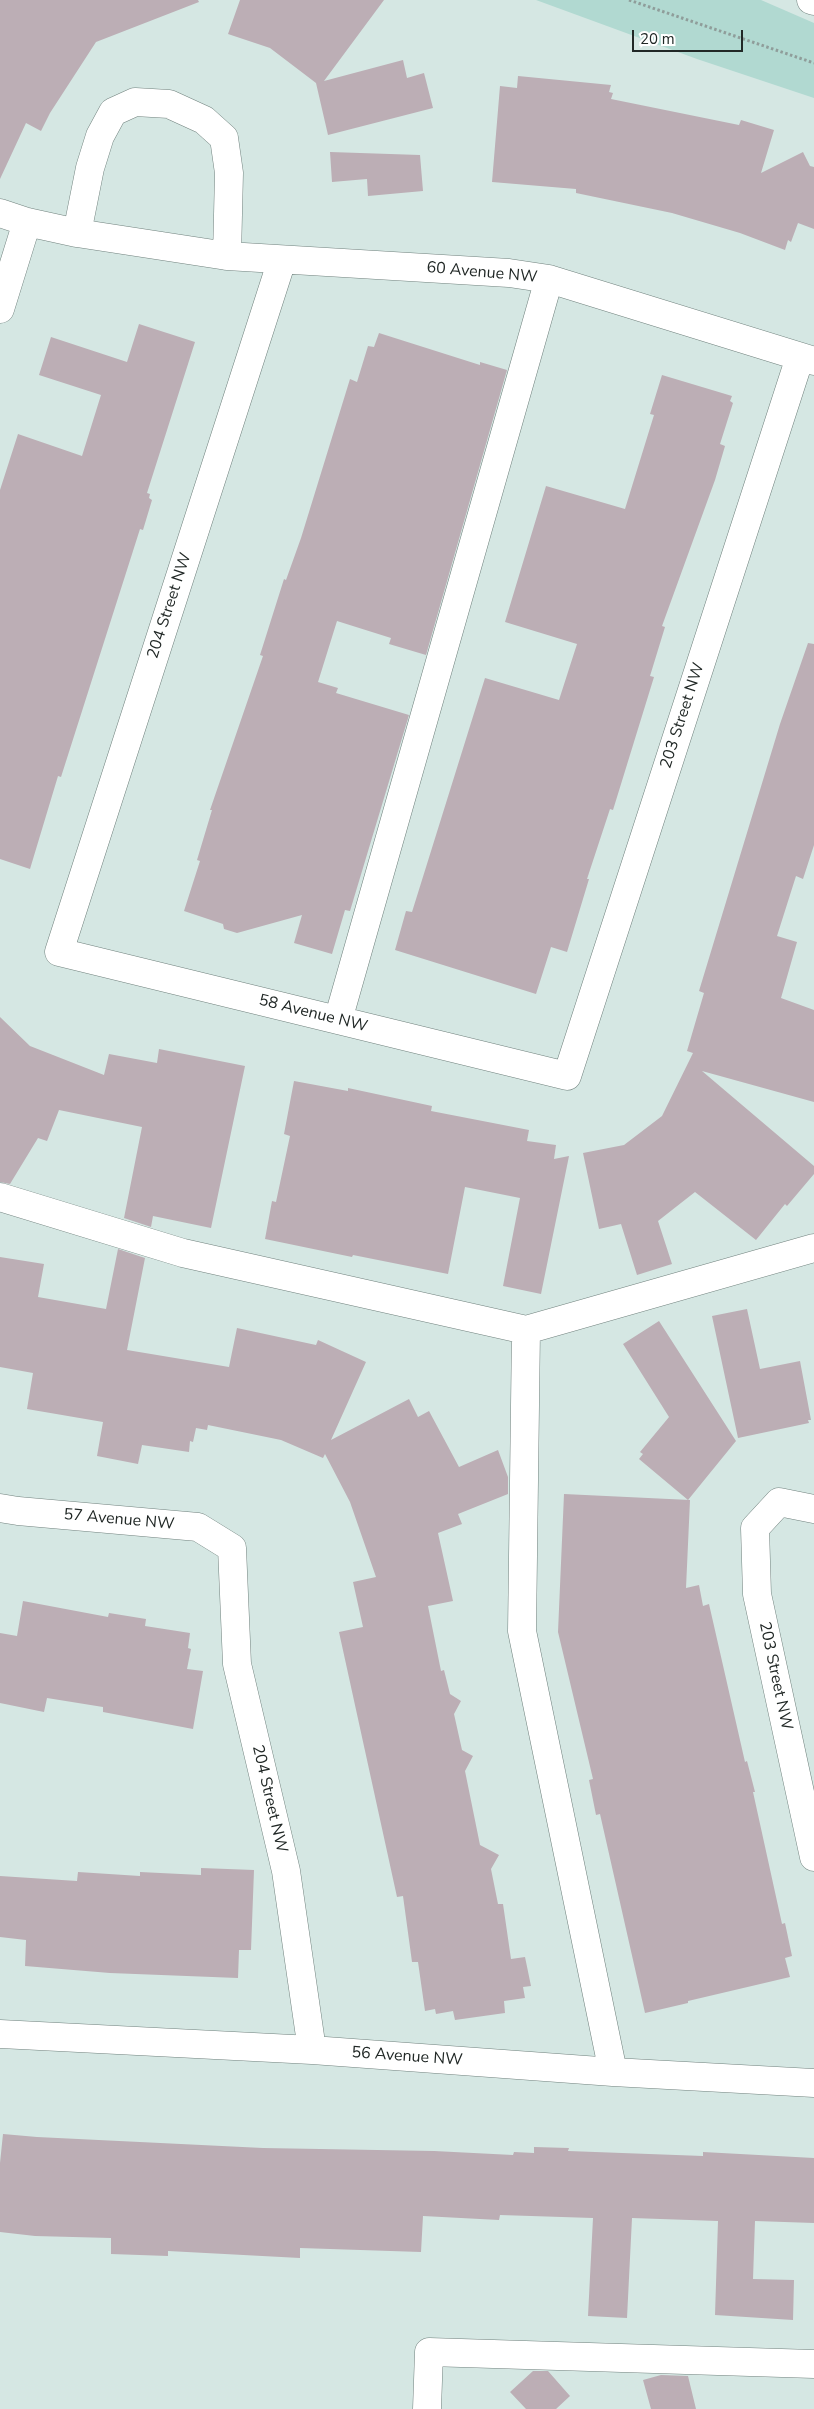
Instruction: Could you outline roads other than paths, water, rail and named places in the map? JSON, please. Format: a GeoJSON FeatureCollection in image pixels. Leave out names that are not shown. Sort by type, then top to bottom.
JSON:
{"type":"FeatureCollection","features":[{"type":"Feature","properties":{"kind":"street"},"geometry":{"type":"LineString","coordinates":[[77,233],[90,168],[100,136],[113,112],[135,102],[169,104],[204,120],[224,138],[229,173],[227,256]]}},
{"type":"Feature","properties":{"kind":"street","name":"60 Avenue NW"},"geometry":{"type":"LineString","coordinates":[[0,213],[27,222],[77,233],[227,256],[508,273],[549,279],[807,359]]}},
{"type":"Feature","properties":{"kind":"street"},"geometry":{"type":"LineString","coordinates":[[0,309],[27,222]]}},
{"type":"Feature","properties":{"kind":"street","name":"204 Street NW"},"geometry":{"type":"LineString","coordinates":[[59,952],[282,260]]}},
{"type":"Feature","properties":{"kind":"street"},"geometry":{"type":"LineString","coordinates":[[338,1020],[549,279]]}},
{"type":"Feature","properties":{"kind":"street","name":"203 Street NW"},"geometry":{"type":"LineString","coordinates":[[567,1076],[807,359]]}},
{"type":"Feature","properties":{"kind":"street","name":"58 Avenue NW"},"geometry":{"type":"LineString","coordinates":[[59,952],[567,1076]]}},
{"type":"Feature","properties":{"kind":"street"},"geometry":{"type":"LineString","coordinates":[[0,1196],[183,1253],[526,1330],[814,1248]]}},
{"type":"Feature","properties":{"kind":"street"},"geometry":{"type":"LineString","coordinates":[[526,1330],[522,1631],[613,2072]]}},
{"type":"Feature","properties":{"kind":"street","name":"203 Street NW"},"geometry":{"type":"LineString","coordinates":[[814,1509],[780,1502],[755,1528],[757,1594],[814,1857]]}},
{"type":"Feature","properties":{"kind":"street","name":"57 Avenue NW"},"geometry":{"type":"LineString","coordinates":[[0,1508],[198,1527],[232,1548]]}},
{"type":"Feature","properties":{"kind":"street","name":"204 Street NW"},"geometry":{"type":"LineString","coordinates":[[232,1548],[237,1664],[286,1871],[312,2050]]}},
{"type":"Feature","properties":{"kind":"street","name":"56 Avenue NW"},"geometry":{"type":"LineString","coordinates":[[0,2034],[312,2050],[613,2072],[814,2083]]}},
{"type":"Feature","properties":{"kind":"street"},"geometry":{"type":"LineString","coordinates":[[427,2409],[428,2352],[814,2364]]}}]}
